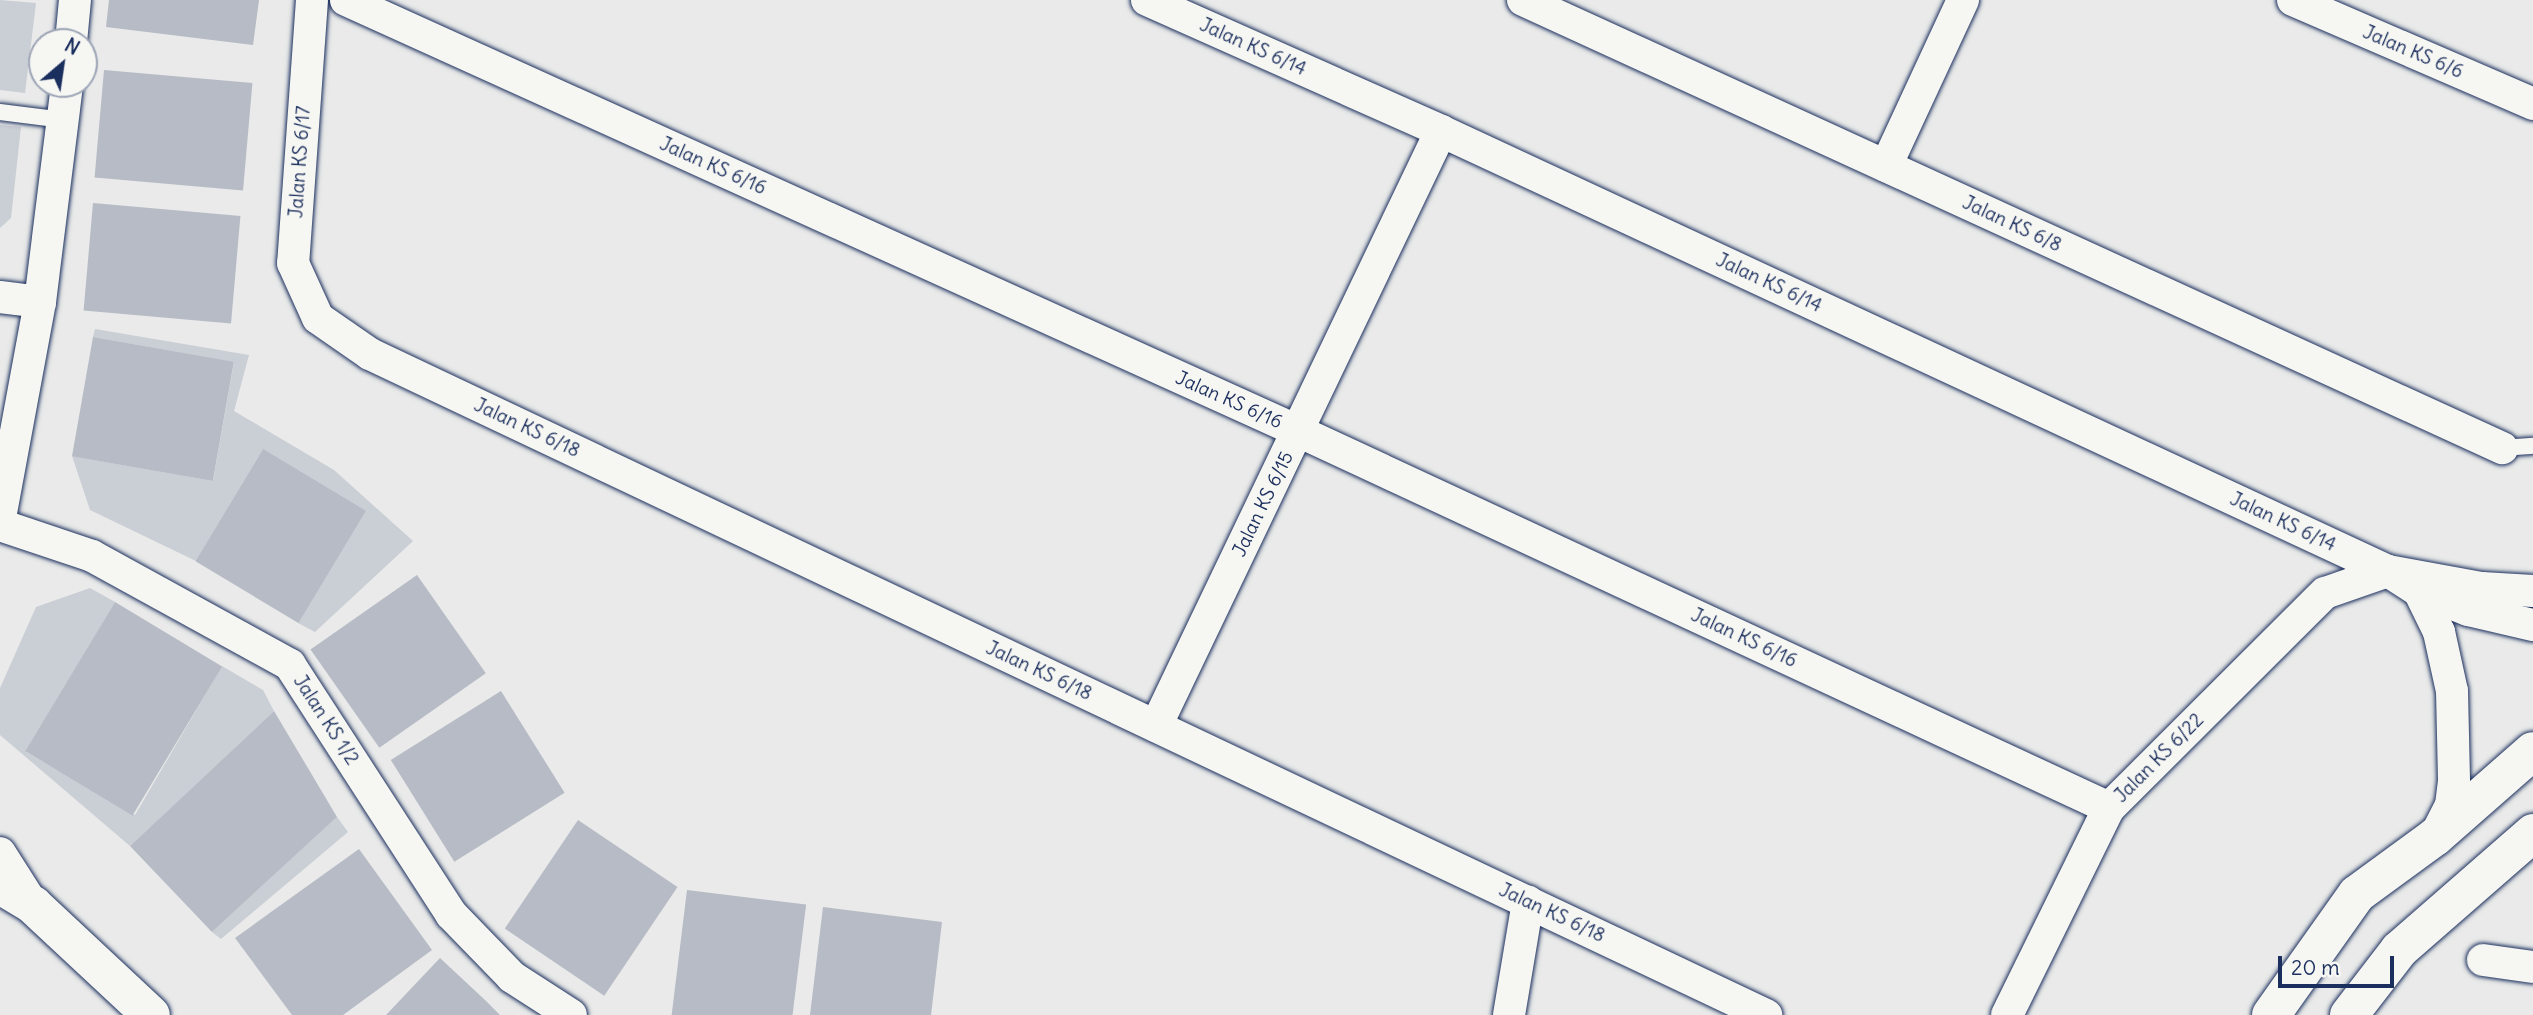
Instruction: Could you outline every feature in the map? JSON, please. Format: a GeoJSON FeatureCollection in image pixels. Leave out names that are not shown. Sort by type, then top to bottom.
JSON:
{"type":"FeatureCollection","features":[{"type":"Feature","properties":{"kind":"street"},"geometry":{"type":"LineString","coordinates":[[72,28],[75,0]]}},
{"type":"Feature","properties":{"kind":"street","name":"Jalan KS 6/17"},"geometry":{"type":"LineString","coordinates":[[312,0],[293,263],[318,317]]}},
{"type":"Feature","properties":{"kind":"street","name":"Jalan KS 6/16"},"geometry":{"type":"LineString","coordinates":[[346,0],[1298,431],[2109,808]]}},
{"type":"Feature","properties":{"kind":"street","name":"Jalan KS 6/14"},"geometry":{"type":"LineString","coordinates":[[1147,0],[1441,131],[2388,571]]}},
{"type":"Feature","properties":{"kind":"street","name":"Jalan KS 6/8"},"geometry":{"type":"LineString","coordinates":[[1523,0],[2502,448]]}},
{"type":"Feature","properties":{"kind":"street"},"geometry":{"type":"LineString","coordinates":[[1886,166],[1963,0]]}},
{"type":"Feature","properties":{"kind":"street","name":"Jalan KS 6/6"},"geometry":{"type":"LineString","coordinates":[[2293,0],[2533,104]]}},
{"type":"Feature","properties":{"kind":"street"},"geometry":{"type":"LineString","coordinates":[[0,518],[40,302],[66,98]]}},
{"type":"Feature","properties":{"kind":"street","name":"Jalan KS 6/15"},"geometry":{"type":"LineString","coordinates":[[1156,726],[1441,131]]}},
{"type":"Feature","properties":{"kind":"street"},"geometry":{"type":"LineString","coordinates":[[0,297],[40,302]]}},
{"type":"Feature","properties":{"kind":"street","name":"Jalan KS 6/18"},"geometry":{"type":"LineString","coordinates":[[318,317],[370,354],[1766,1015]]}},
{"type":"Feature","properties":{"kind":"street","name":"Jalan KS 1/2"},"geometry":{"type":"LineString","coordinates":[[0,525],[92,556],[290,665],[451,914],[512,977],[571,1015]]}},
{"type":"Feature","properties":{"kind":"street"},"geometry":{"type":"LineString","coordinates":[[2388,571],[2419,591],[2468,610],[2533,625]]}},
{"type":"Feature","properties":{"kind":"street"},"geometry":{"type":"LineString","coordinates":[[2388,571],[2482,588],[2533,591]]}},
{"type":"Feature","properties":{"kind":"street","name":"Jalan KS 6/22"},"geometry":{"type":"LineString","coordinates":[[2007,1015],[2109,808],[2325,593],[2388,571]]}},
{"type":"Feature","properties":{"kind":"street"},"geometry":{"type":"LineString","coordinates":[[2419,591],[2440,632],[2452,691],[2452,805],[2435,837]]}},
{"type":"Feature","properties":{"kind":"street"},"geometry":{"type":"LineString","coordinates":[[2271,1015],[2357,894],[2435,837],[2533,751]]}},
{"type":"Feature","properties":{"kind":"street"},"geometry":{"type":"LineString","coordinates":[[2349,1015],[2399,950],[2533,833]]}},
{"type":"Feature","properties":{"kind":"street"},"geometry":{"type":"LineString","coordinates":[[0,853],[33,905]]}},
{"type":"Feature","properties":{"kind":"street"},"geometry":{"type":"LineString","coordinates":[[0,885],[33,905],[151,1015]]}},
{"type":"Feature","properties":{"kind":"street"},"geometry":{"type":"LineString","coordinates":[[1509,1015],[1528,902]]}},
{"type":"Feature","properties":{"kind":"street"},"geometry":{"type":"LineString","coordinates":[[2483,960],[2533,967]]}},
{"type":"Feature","properties":{"kind":"lane"},"geometry":{"type":"LineString","coordinates":[[0,112],[64,120]]}},
{"type":"Feature","properties":{"kind":"lane"},"geometry":{"type":"LineString","coordinates":[[2502,448],[2533,446]]}},
{"type":"Feature","properties":{"kind":"shaded area"},"geometry":{"type":"Polygon","coordinates":[[[0,0],[36,3],[33,28],[28,28],[25,93],[0,90],[0,0]]]}},
{"type":"Feature","properties":{"kind":"shaded area"},"geometry":{"type":"Polygon","coordinates":[[[0,125],[21,127],[11,218],[0,228],[0,125]]]}},
{"type":"Feature","properties":{"kind":"shaded area"},"geometry":{"type":"Polygon","coordinates":[[[95,329],[249,355],[234,411],[334,470],[413,541],[315,632],[298,623],[263,449],[196,561],[90,510],[72,456],[213,481],[234,362],[93,337],[95,329]]]}},
{"type":"Feature","properties":{"kind":"shaded area"},"geometry":{"type":"Polygon","coordinates":[[[90,588],[115,602],[26,752],[135,815],[222,666],[263,690],[274,711],[130,846],[0,735],[0,688],[36,607],[90,588]]]}},
{"type":"Feature","properties":{"kind":"shaded area"},"geometry":{"type":"Polygon","coordinates":[[[337,817],[348,832],[221,939],[212,932],[337,817]]]}},
{"type":"Feature","properties":{"kind":"building"},"geometry":{"type":"Polygon","coordinates":[[[109,0],[259,0],[253,45],[106,27],[109,0]]]}},
{"type":"Feature","properties":{"kind":"building"},"geometry":{"type":"Polygon","coordinates":[[[104,70],[252,83],[243,191],[95,178],[104,70]]]}},
{"type":"Feature","properties":{"kind":"building"},"geometry":{"type":"Polygon","coordinates":[[[93,203],[240,216],[231,323],[84,311],[93,203]]]}},
{"type":"Feature","properties":{"kind":"building"},"geometry":{"type":"Polygon","coordinates":[[[93,337],[234,362],[213,481],[72,456],[93,337]]]}},
{"type":"Feature","properties":{"kind":"building"},"geometry":{"type":"Polygon","coordinates":[[[263,449],[366,511],[298,623],[196,561],[263,449]]]}},
{"type":"Feature","properties":{"kind":"building"},"geometry":{"type":"Polygon","coordinates":[[[417,575],[486,673],[379,748],[311,650],[417,575]]]}},
{"type":"Feature","properties":{"kind":"building"},"geometry":{"type":"Polygon","coordinates":[[[115,602],[222,666],[133,816],[25,751],[115,602]]]}},
{"type":"Feature","properties":{"kind":"building"},"geometry":{"type":"Polygon","coordinates":[[[501,691],[565,793],[454,862],[391,760],[501,691]]]}},
{"type":"Feature","properties":{"kind":"building"},"geometry":{"type":"Polygon","coordinates":[[[274,711],[337,817],[212,932],[130,846],[274,711]]]}},
{"type":"Feature","properties":{"kind":"building"},"geometry":{"type":"Polygon","coordinates":[[[578,820],[677,887],[604,996],[505,929],[578,820]]]}},
{"type":"Feature","properties":{"kind":"building"},"geometry":{"type":"Polygon","coordinates":[[[359,849],[432,950],[343,1015],[292,1015],[235,938],[359,849]]]}},
{"type":"Feature","properties":{"kind":"building"},"geometry":{"type":"Polygon","coordinates":[[[687,890],[806,905],[793,1015],[672,1015],[687,890]]]}},
{"type":"Feature","properties":{"kind":"building"},"geometry":{"type":"Polygon","coordinates":[[[823,907],[942,922],[931,1015],[810,1015],[823,907]]]}},
{"type":"Feature","properties":{"kind":"building"},"geometry":{"type":"Polygon","coordinates":[[[440,958],[485,1000],[500,1015],[386,1015],[440,958]]]}}]}
